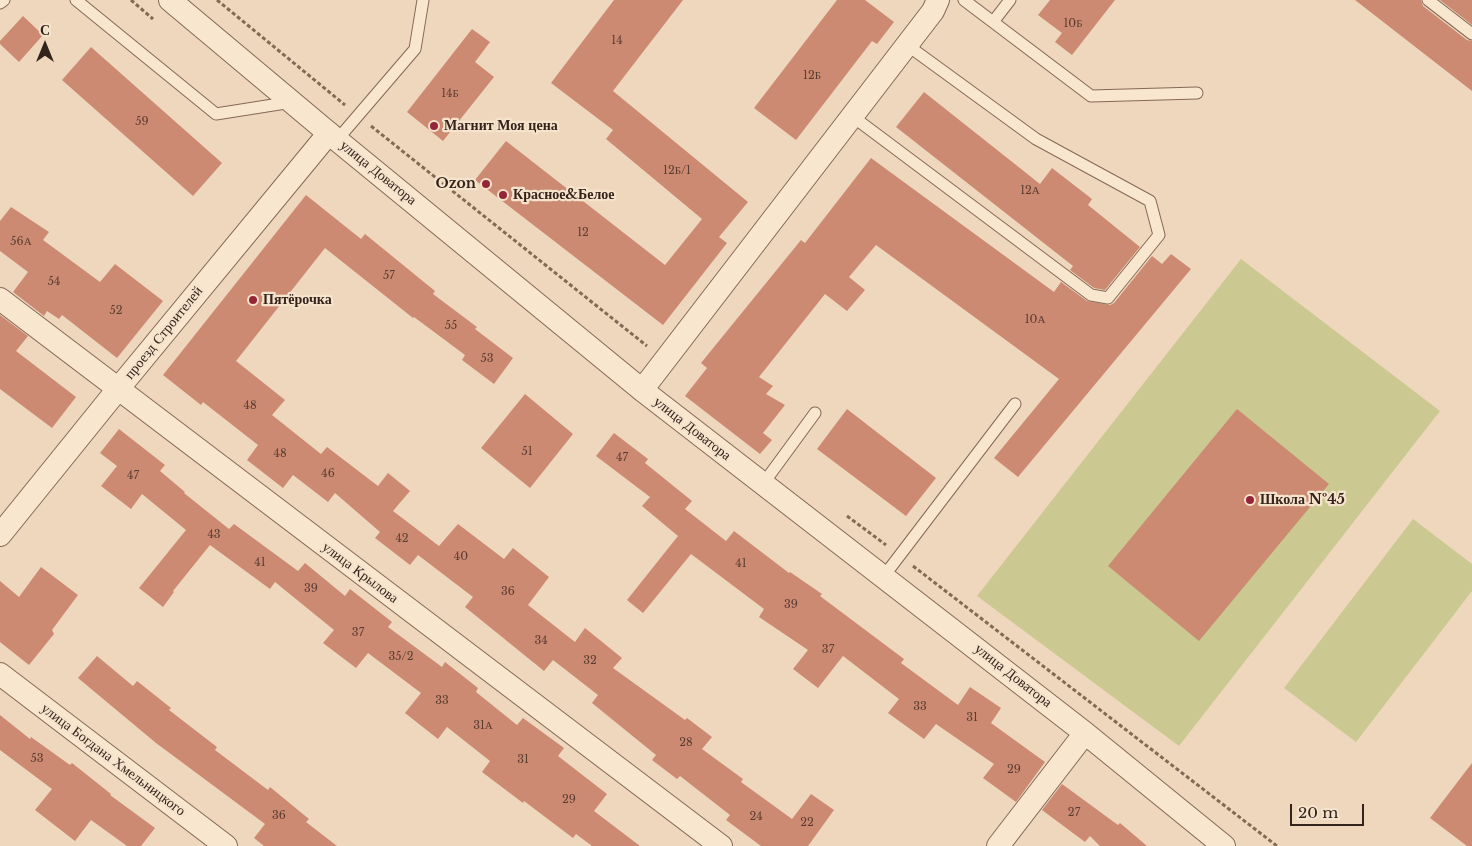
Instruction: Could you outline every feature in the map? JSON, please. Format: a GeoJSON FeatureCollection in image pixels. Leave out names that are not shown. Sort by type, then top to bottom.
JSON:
{"type":"FeatureCollection","features":[{"type":"Feature","properties":{"kind":"street","name":"улица Доватора"},"geometry":{"type":"LineString","coordinates":[[170,0],[333,137],[642,390],[1085,733],[1224,846]]}},
{"type":"Feature","properties":{"kind":"street"},"geometry":{"type":"LineString","coordinates":[[642,390],[933,11],[938,0]]}},
{"type":"Feature","properties":{"kind":"street","name":"проезд Строителей"},"geometry":{"type":"LineString","coordinates":[[0,535],[118,389],[333,137]]}},
{"type":"Feature","properties":{"kind":"street","name":"улица Крылова"},"geometry":{"type":"LineString","coordinates":[[0,299],[721,846]]}},
{"type":"Feature","properties":{"kind":"street","name":"улица Богдана Хмельницкого"},"geometry":{"type":"LineString","coordinates":[[0,674],[226,846]]}},
{"type":"Feature","properties":{"kind":"street"},"geometry":{"type":"LineString","coordinates":[[998,846],[1085,733]]}},
{"type":"Feature","properties":{"kind":"lane"},"geometry":{"type":"LineString","coordinates":[[0,3],[4,0]]}},
{"type":"Feature","properties":{"kind":"lane"},"geometry":{"type":"LineString","coordinates":[[76,0],[216,114],[292,102]]}},
{"type":"Feature","properties":{"kind":"lane"},"geometry":{"type":"LineString","coordinates":[[333,137],[358,115],[415,49],[423,0]]}},
{"type":"Feature","properties":{"kind":"lane"},"geometry":{"type":"LineString","coordinates":[[964,0],[1091,96],[1197,93]]}},
{"type":"Feature","properties":{"kind":"lane"},"geometry":{"type":"LineString","coordinates":[[993,22],[1010,0]]}},
{"type":"Feature","properties":{"kind":"lane"},"geometry":{"type":"LineString","coordinates":[[1428,0],[1472,34]]}},
{"type":"Feature","properties":{"kind":"lane"},"geometry":{"type":"LineString","coordinates":[[852,116],[1091,295],[1108,298],[1159,235],[1150,201],[1036,140],[907,45]]}},
{"type":"Feature","properties":{"kind":"lane"},"geometry":{"type":"LineString","coordinates":[[884,576],[1015,404]]}},
{"type":"Feature","properties":{"kind":"lane"},"geometry":{"type":"LineString","coordinates":[[763,484],[815,414]]}},
{"type":"Feature","properties":{"kind":"path"},"geometry":{"type":"LineString","coordinates":[[217,0],[646,345],[656,372]]}},
{"type":"Feature","properties":{"kind":"path"},"geometry":{"type":"LineString","coordinates":[[846,515],[1277,846]]}},
{"type":"Feature","properties":{"kind":"shaded area"},"geometry":{"type":"Polygon","coordinates":[[[1241,259],[1440,411],[1179,746],[977,596],[1241,259]]]}},
{"type":"Feature","properties":{"kind":"shaded area"},"geometry":{"type":"Polygon","coordinates":[[[1413,519],[1472,564],[1472,591],[1356,742],[1284,688],[1413,519]]]}},
{"type":"Feature","properties":{"kind":"building"},"geometry":{"type":"Polygon","coordinates":[[[614,0],[683,0],[613,91],[748,202],[719,237],[727,243],[663,325],[475,180],[506,141],[665,265],[702,219],[606,139],[613,130],[551,83],[614,0]]]}},
{"type":"Feature","properties":{"kind":"building"},"geometry":{"type":"Polygon","coordinates":[[[837,0],[865,0],[894,22],[877,44],[872,41],[796,140],[754,108],[837,0]]]}},
{"type":"Feature","properties":{"kind":"building"},"geometry":{"type":"Polygon","coordinates":[[[1050,0],[1115,0],[1072,55],[1055,42],[1062,33],[1038,15],[1050,0]]]}},
{"type":"Feature","properties":{"kind":"building"},"geometry":{"type":"Polygon","coordinates":[[[1355,0],[1421,0],[1423,6],[1467,40],[1472,41],[1472,91],[1355,0]]]}},
{"type":"Feature","properties":{"kind":"building"},"geometry":{"type":"Polygon","coordinates":[[[1440,0],[1472,0],[1472,25],[1440,0]]]}},
{"type":"Feature","properties":{"kind":"building"},"geometry":{"type":"Polygon","coordinates":[[[23,16],[43,35],[19,62],[0,44],[0,41],[23,16]]]}},
{"type":"Feature","properties":{"kind":"building"},"geometry":{"type":"Polygon","coordinates":[[[472,29],[490,42],[475,62],[494,77],[443,141],[407,112],[472,29]]]}},
{"type":"Feature","properties":{"kind":"building"},"geometry":{"type":"Polygon","coordinates":[[[91,47],[222,163],[193,196],[62,80],[91,47]]]}},
{"type":"Feature","properties":{"kind":"building"},"geometry":{"type":"Polygon","coordinates":[[[924,92],[1040,184],[1052,168],[1092,199],[1088,205],[1140,247],[1105,290],[1094,288],[1070,270],[1073,266],[896,127],[924,92]]]}},
{"type":"Feature","properties":{"kind":"building"},"geometry":{"type":"Polygon","coordinates":[[[871,158],[1054,292],[1061,282],[1087,301],[1110,305],[1114,303],[1152,256],[1162,264],[1171,254],[1191,269],[1018,477],[994,458],[1059,379],[876,245],[849,277],[865,290],[847,311],[825,294],[759,377],[773,386],[766,394],[785,405],[763,433],[772,440],[760,454],[685,396],[707,368],[701,363],[801,240],[805,243],[871,158]]]}},
{"type":"Feature","properties":{"kind":"building"},"geometry":{"type":"Polygon","coordinates":[[[306,195],[361,239],[365,234],[435,291],[433,294],[477,327],[475,329],[513,358],[494,384],[462,360],[465,355],[413,318],[325,248],[236,361],[285,400],[272,415],[321,454],[327,447],[378,486],[388,473],[410,491],[393,511],[439,546],[458,524],[504,559],[513,548],[549,577],[528,605],[575,642],[585,628],[622,658],[613,668],[712,737],[702,749],[743,779],[741,782],[792,819],[811,794],[834,810],[808,846],[761,846],[726,820],[730,815],[680,776],[677,779],[652,760],[656,755],[592,703],[598,695],[553,660],[544,671],[465,607],[473,597],[418,555],[410,565],[375,538],[380,532],[335,493],[328,502],[293,475],[283,488],[247,460],[258,445],[203,402],[201,405],[163,375],[306,195]]]}},
{"type":"Feature","properties":{"kind":"building"},"geometry":{"type":"Polygon","coordinates":[[[11,207],[49,232],[43,240],[100,282],[115,264],[163,301],[117,358],[62,315],[59,319],[47,311],[44,316],[13,292],[28,272],[0,251],[0,221],[11,207]]]}},
{"type":"Feature","properties":{"kind":"building"},"geometry":{"type":"Polygon","coordinates":[[[0,315],[28,336],[16,351],[76,397],[52,428],[0,389],[0,315]]]}},
{"type":"Feature","properties":{"kind":"building"},"geometry":{"type":"Polygon","coordinates":[[[525,394],[573,434],[530,488],[481,448],[525,394]]]}},
{"type":"Feature","properties":{"kind":"building"},"geometry":{"type":"Polygon","coordinates":[[[847,409],[936,478],[906,516],[817,449],[847,409]]]}},
{"type":"Feature","properties":{"kind":"building"},"geometry":{"type":"Polygon","coordinates":[[[1237,409],[1329,484],[1199,641],[1108,566],[1237,409]]]}},
{"type":"Feature","properties":{"kind":"building"},"geometry":{"type":"Polygon","coordinates":[[[119,429],[165,465],[160,471],[229,529],[234,524],[298,571],[305,563],[345,596],[350,589],[392,622],[388,627],[442,667],[445,662],[478,688],[476,692],[517,725],[523,718],[564,748],[558,756],[607,794],[594,811],[640,846],[592,846],[576,834],[573,838],[524,801],[523,803],[482,772],[490,761],[447,727],[438,739],[405,713],[421,693],[368,653],[356,668],[323,643],[334,630],[275,582],[270,589],[210,545],[173,591],[163,607],[139,588],[186,530],[142,494],[131,509],[101,486],[117,466],[100,453],[119,429]]]}},
{"type":"Feature","properties":{"kind":"building"},"geometry":{"type":"Polygon","coordinates":[[[614,433],[648,459],[645,463],[692,501],[685,509],[726,541],[734,531],[789,573],[822,594],[820,596],[904,659],[901,663],[958,705],[970,687],[1001,708],[991,723],[1045,762],[1016,802],[983,778],[994,764],[936,724],[924,739],[888,713],[899,699],[843,656],[818,688],[793,669],[808,650],[759,617],[764,609],[691,554],[643,613],[627,600],[678,536],[642,506],[650,497],[596,456],[614,433]]]}},
{"type":"Feature","properties":{"kind":"building"},"geometry":{"type":"Polygon","coordinates":[[[41,567],[78,595],[52,630],[54,634],[29,665],[0,642],[0,581],[19,597],[41,567]]]}},
{"type":"Feature","properties":{"kind":"building"},"geometry":{"type":"Polygon","coordinates":[[[97,656],[133,686],[137,681],[171,708],[169,710],[217,747],[215,750],[268,790],[270,787],[309,819],[306,822],[337,846],[264,846],[254,838],[265,824],[156,743],[78,678],[97,656]]]}},
{"type":"Feature","properties":{"kind":"building"},"geometry":{"type":"Polygon","coordinates":[[[0,715],[30,739],[31,737],[70,765],[72,763],[110,795],[155,828],[141,846],[127,846],[91,820],[75,841],[35,810],[52,789],[0,750],[0,715]]]}},
{"type":"Feature","properties":{"kind":"building"},"geometry":{"type":"Polygon","coordinates":[[[1472,763],[1472,846],[1467,846],[1430,818],[1472,763]]]}},
{"type":"Feature","properties":{"kind":"building"},"geometry":{"type":"Polygon","coordinates":[[[1062,784],[1118,825],[1120,823],[1147,846],[1100,846],[1090,836],[1085,842],[1042,810],[1062,784]]]}},
{"type":"Feature","properties":{"kind":"place","name":"Магнит Моя цена"},"geometry":{"type":"Point","coordinates":[434,126]}},
{"type":"Feature","properties":{"kind":"place","name":"Ozon"},"geometry":{"type":"Point","coordinates":[486,184]}},
{"type":"Feature","properties":{"kind":"place","name":"Красное&Белое"},"geometry":{"type":"Point","coordinates":[503,195]}},
{"type":"Feature","properties":{"kind":"place","name":"Пятёрочка"},"geometry":{"type":"Point","coordinates":[253,300]}},
{"type":"Feature","properties":{"kind":"place","name":"Школа №45"},"geometry":{"type":"Point","coordinates":[1250,500]}}]}
